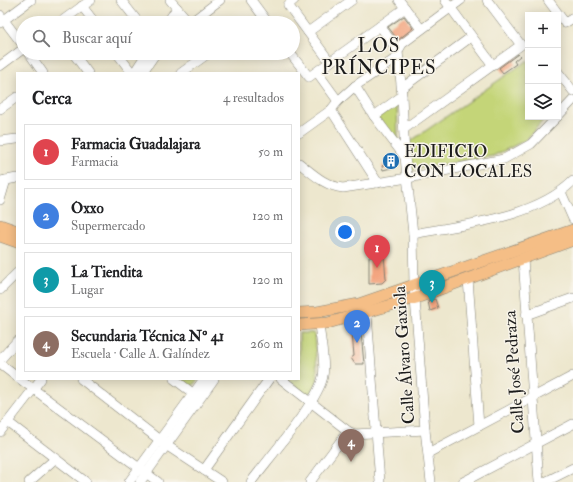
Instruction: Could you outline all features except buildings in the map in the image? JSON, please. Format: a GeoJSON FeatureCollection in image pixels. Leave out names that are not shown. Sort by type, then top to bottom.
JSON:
{"type":"FeatureCollection","features":[{"type":"Feature","properties":{"kind":"main road"},"geometry":{"type":"LineString","coordinates":[[0,226],[16,231]]}},
{"type":"Feature","properties":{"kind":"main road"},"geometry":{"type":"LineString","coordinates":[[300,313],[317,312],[359,304],[573,230]]}},
{"type":"Feature","properties":{"kind":"main road"},"geometry":{"type":"LineString","coordinates":[[0,236],[16,242]]}},
{"type":"Feature","properties":{"kind":"main road"},"geometry":{"type":"LineString","coordinates":[[300,325],[328,324],[367,314],[416,298],[573,240]]}},
{"type":"Feature","properties":{"kind":"street"},"geometry":{"type":"LineString","coordinates":[[16,37],[1,19],[31,0]]}},
{"type":"Feature","properties":{"kind":"street"},"geometry":{"type":"LineString","coordinates":[[68,16],[91,0]]}},
{"type":"Feature","properties":{"kind":"street"},"geometry":{"type":"LineString","coordinates":[[121,0],[134,16]]}},
{"type":"Feature","properties":{"kind":"street"},"geometry":{"type":"LineString","coordinates":[[170,0],[184,16]]}},
{"type":"Feature","properties":{"kind":"street"},"geometry":{"type":"LineString","coordinates":[[199,16],[220,0]]}},
{"type":"Feature","properties":{"kind":"street"},"geometry":{"type":"LineString","coordinates":[[251,0],[263,16]]}},
{"type":"Feature","properties":{"kind":"street"},"geometry":{"type":"LineString","coordinates":[[308,32],[352,0]]}},
{"type":"Feature","properties":{"kind":"street"},"geometry":{"type":"LineString","coordinates":[[300,132],[331,110],[338,101],[398,54],[402,44],[448,4],[461,0]]}},
{"type":"Feature","properties":{"kind":"street"},"geometry":{"type":"LineString","coordinates":[[404,129],[492,64],[521,45],[488,0]]}},
{"type":"Feature","properties":{"kind":"street"},"geometry":{"type":"LineString","coordinates":[[548,0],[570,21]]}},
{"type":"Feature","properties":{"kind":"street"},"geometry":{"type":"LineString","coordinates":[[291,2],[299,16]]}},
{"type":"Feature","properties":{"kind":"street"},"geometry":{"type":"LineString","coordinates":[[295,60],[308,77],[380,26],[402,4],[421,29]]}},
{"type":"Feature","properties":{"kind":"street"},"geometry":{"type":"LineString","coordinates":[[448,4],[492,64]]}},
{"type":"Feature","properties":{"kind":"street"},"geometry":{"type":"LineString","coordinates":[[82,6],[90,16]]}},
{"type":"Feature","properties":{"kind":"street"},"geometry":{"type":"LineString","coordinates":[[172,16],[177,8]]}},
{"type":"Feature","properties":{"kind":"street"},"geometry":{"type":"LineString","coordinates":[[300,18],[308,32],[330,62]]}},
{"type":"Feature","properties":{"kind":"street"},"geometry":{"type":"LineString","coordinates":[[380,26],[398,54]]}},
{"type":"Feature","properties":{"kind":"street"},"geometry":{"type":"LineString","coordinates":[[374,116],[471,37]]}},
{"type":"Feature","properties":{"kind":"street"},"geometry":{"type":"LineString","coordinates":[[0,66],[16,54]]}},
{"type":"Feature","properties":{"kind":"street","name":"Calle Álvaro Gaxiola"},"geometry":{"type":"LineString","coordinates":[[398,54],[402,92],[405,157],[413,234],[414,285],[425,430],[431,482]]}},
{"type":"Feature","properties":{"kind":"street"},"geometry":{"type":"LineString","coordinates":[[34,60],[42,72]]}},
{"type":"Feature","properties":{"kind":"street"},"geometry":{"type":"LineString","coordinates":[[78,60],[87,72]]}},
{"type":"Feature","properties":{"kind":"street"},"geometry":{"type":"LineString","coordinates":[[123,60],[132,72]]}},
{"type":"Feature","properties":{"kind":"street"},"geometry":{"type":"LineString","coordinates":[[134,72],[142,60]]}},
{"type":"Feature","properties":{"kind":"street"},"geometry":{"type":"LineString","coordinates":[[143,72],[151,60]]}},
{"type":"Feature","properties":{"kind":"street"},"geometry":{"type":"LineString","coordinates":[[182,72],[199,60]]}},
{"type":"Feature","properties":{"kind":"street"},"geometry":{"type":"LineString","coordinates":[[317,72],[338,101]]}},
{"type":"Feature","properties":{"kind":"street"},"geometry":{"type":"LineString","coordinates":[[561,76],[573,91]]}},
{"type":"Feature","properties":{"kind":"street"},"geometry":{"type":"LineString","coordinates":[[356,86],[374,116],[405,157]]}},
{"type":"Feature","properties":{"kind":"street"},"geometry":{"type":"LineString","coordinates":[[0,109],[16,98]]}},
{"type":"Feature","properties":{"kind":"street"},"geometry":{"type":"LineString","coordinates":[[561,114],[573,100]]}},
{"type":"Feature","properties":{"kind":"street"},"geometry":{"type":"LineString","coordinates":[[331,110],[378,182]]}},
{"type":"Feature","properties":{"kind":"street"},"geometry":{"type":"LineString","coordinates":[[300,164],[325,183],[335,187],[343,188],[408,178],[504,159],[531,144],[555,120]]}},
{"type":"Feature","properties":{"kind":"street"},"geometry":{"type":"LineString","coordinates":[[0,141],[15,139]]}},
{"type":"Feature","properties":{"kind":"street"},"geometry":{"type":"LineString","coordinates":[[0,200],[3,181],[16,178]]}},
{"type":"Feature","properties":{"kind":"street"},"geometry":{"type":"LineString","coordinates":[[413,234],[516,214],[562,192],[573,181]]}},
{"type":"Feature","properties":{"kind":"street"},"geometry":{"type":"LineString","coordinates":[[562,192],[573,219]]}},
{"type":"Feature","properties":{"kind":"street","name":"Calle José Pedraza"},"geometry":{"type":"LineString","coordinates":[[523,259],[539,482]]}},
{"type":"Feature","properties":{"kind":"street"},"geometry":{"type":"LineString","coordinates":[[0,290],[16,274]]}},
{"type":"Feature","properties":{"kind":"street"},"geometry":{"type":"LineString","coordinates":[[468,279],[480,426]]}},
{"type":"Feature","properties":{"kind":"street"},"geometry":{"type":"LineString","coordinates":[[526,315],[573,298]]}},
{"type":"Feature","properties":{"kind":"street"},"geometry":{"type":"LineString","coordinates":[[367,314],[380,482]]}},
{"type":"Feature","properties":{"kind":"street"},"geometry":{"type":"LineString","coordinates":[[251,482],[312,401],[324,375],[319,324]]}},
{"type":"Feature","properties":{"kind":"street"},"geometry":{"type":"LineString","coordinates":[[0,360],[16,343]]}},
{"type":"Feature","properties":{"kind":"street"},"geometry":{"type":"LineString","coordinates":[[0,364],[16,375]]}},
{"type":"Feature","properties":{"kind":"street"},"geometry":{"type":"LineString","coordinates":[[428,453],[573,376]]}},
{"type":"Feature","properties":{"kind":"street"},"geometry":{"type":"LineString","coordinates":[[21,380],[158,482]]}},
{"type":"Feature","properties":{"kind":"street"},"geometry":{"type":"LineString","coordinates":[[0,432],[9,423],[40,380]]}},
{"type":"Feature","properties":{"kind":"street"},"geometry":{"type":"LineString","coordinates":[[82,380],[162,442],[222,482]]}},
{"type":"Feature","properties":{"kind":"street"},"geometry":{"type":"LineString","coordinates":[[175,380],[194,394]]}},
{"type":"Feature","properties":{"kind":"street"},"geometry":{"type":"LineString","coordinates":[[128,482],[142,470],[203,380]]}},
{"type":"Feature","properties":{"kind":"street"},"geometry":{"type":"LineString","coordinates":[[162,442],[213,380]]}},
{"type":"Feature","properties":{"kind":"street"},"geometry":{"type":"LineString","coordinates":[[204,470],[268,380]]}},
{"type":"Feature","properties":{"kind":"street"},"geometry":{"type":"LineString","coordinates":[[282,380],[312,401],[348,431],[354,434],[377,434],[425,430]]}},
{"type":"Feature","properties":{"kind":"street"},"geometry":{"type":"LineString","coordinates":[[9,423],[86,482]]}},
{"type":"Feature","properties":{"kind":"street"},"geometry":{"type":"LineString","coordinates":[[463,482],[573,424]]}},
{"type":"Feature","properties":{"kind":"street"},"geometry":{"type":"LineString","coordinates":[[310,482],[348,431]]}},
{"type":"Feature","properties":{"kind":"street"},"geometry":{"type":"LineString","coordinates":[[29,482],[56,458]]}},
{"type":"Feature","properties":{"kind":"street"},"geometry":{"type":"LineString","coordinates":[[545,482],[573,468]]}},
{"type":"Feature","properties":{"kind":"street"},"geometry":{"type":"LineString","coordinates":[[140,482],[142,470]]}},
{"type":"Feature","properties":{"kind":"green space"},"geometry":{"type":"Polygon","coordinates":[[[525,62],[525,120],[543,120],[526,140],[493,156],[409,170],[408,143],[525,62]]]}},
{"type":"Feature","properties":{"kind":"green space"},"geometry":{"type":"Polygon","coordinates":[[[397,104],[398,143],[378,118],[397,104]]]}},
{"type":"Feature","properties":{"kind":"green space"},"geometry":{"type":"Polygon","coordinates":[[[300,333],[314,333],[318,381],[308,396],[287,380],[300,380],[300,333]]]}},
{"type":"Feature","properties":{"kind":"green space"},"geometry":{"type":"Polygon","coordinates":[[[181,380],[197,380],[191,388],[181,380]]]}},
{"type":"Feature","properties":{"kind":"place","name":"EDIFICIO CON LOCALES"},"geometry":{"type":"Point","coordinates":[391,161]}},
{"type":"Feature","properties":{"kind":"place","name":"Farmacia Guadalajara"},"geometry":{"type":"Point","coordinates":[377,268]}},
{"type":"Feature","properties":{"kind":"place","name":"La Tiendita"},"geometry":{"type":"Point","coordinates":[432,303]}},
{"type":"Feature","properties":{"kind":"place","name":"Oxxo"},"geometry":{"type":"Point","coordinates":[357,343]}},
{"type":"Feature","properties":{"kind":"place","name":"Secundaria Técnica Nº 41"},"geometry":{"type":"Point","coordinates":[351,462]}},
{"type":"Feature","properties":{"kind":"district","name":"LOS PRÍNCIPES"},"geometry":{"type":"Point","coordinates":[379,57]}}]}
